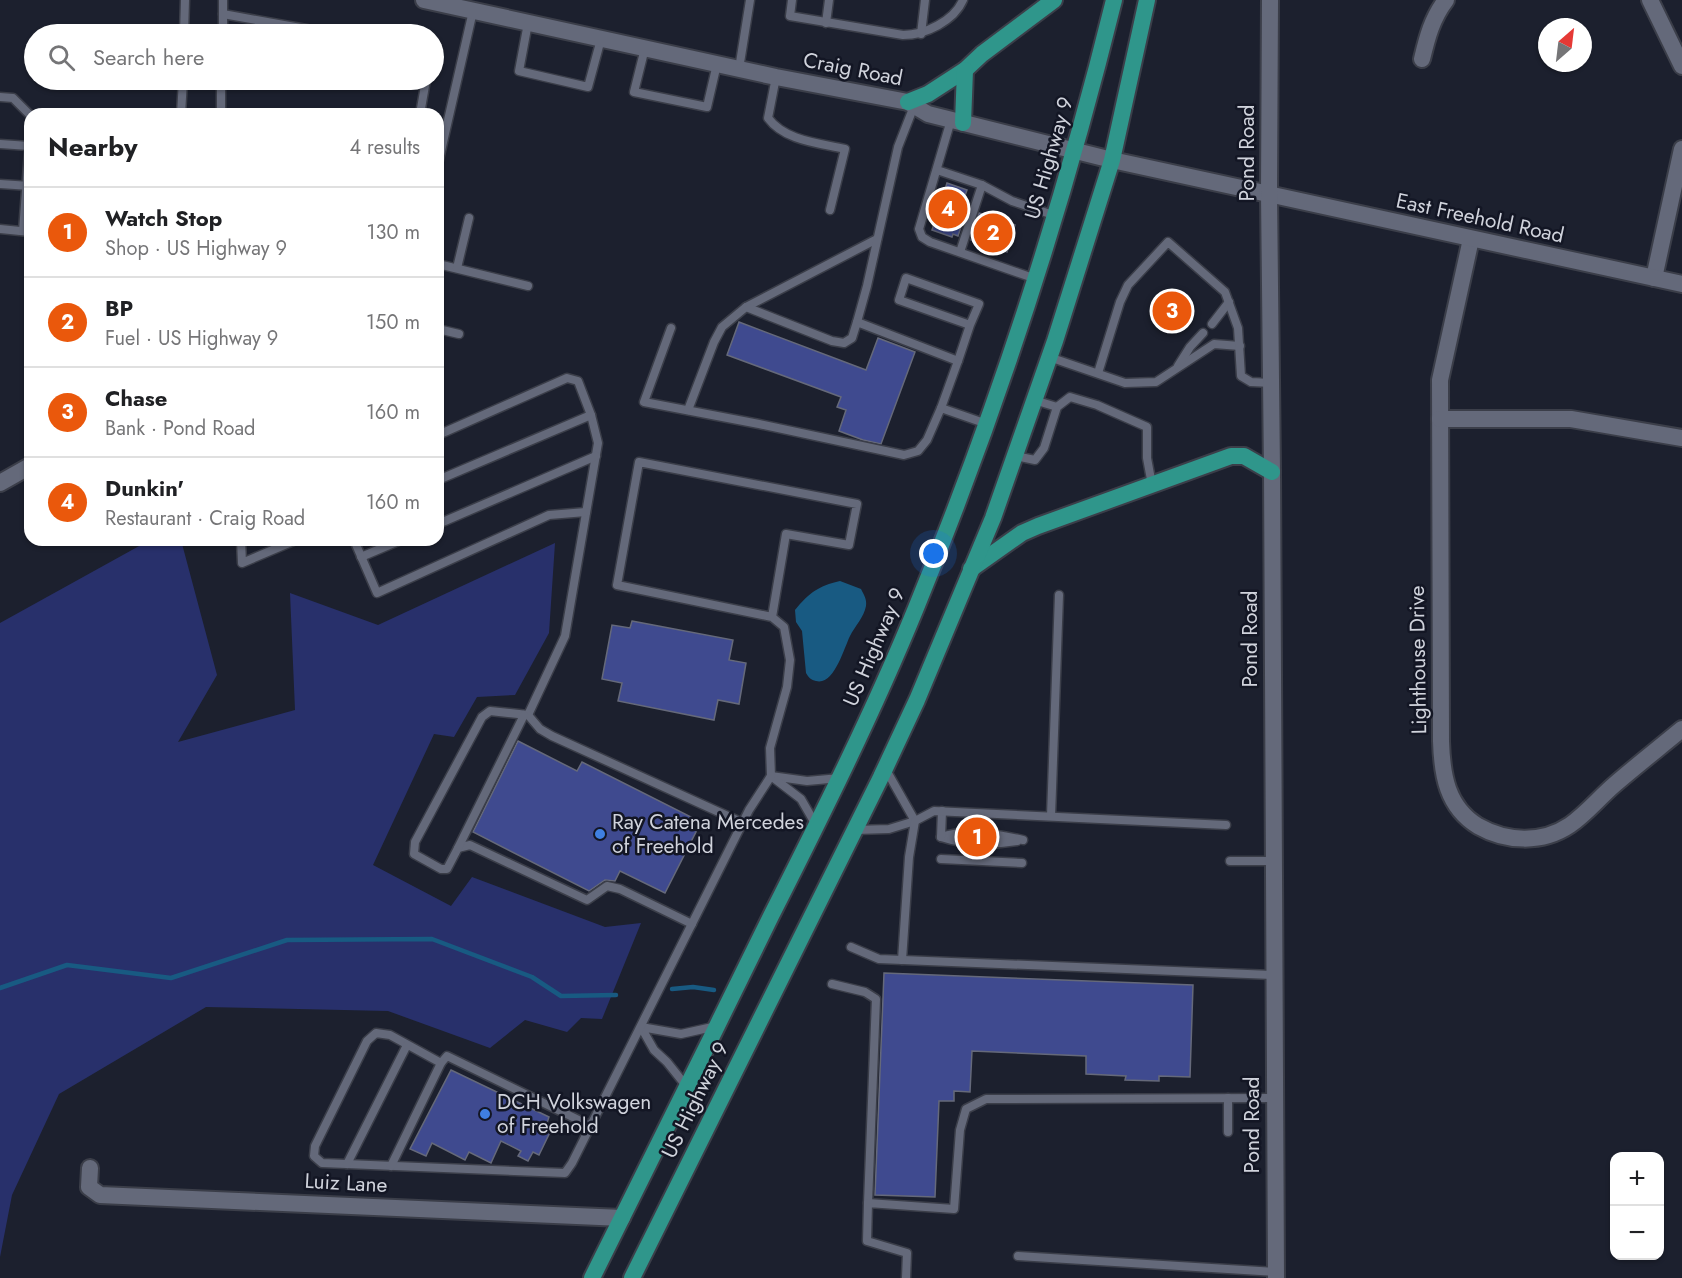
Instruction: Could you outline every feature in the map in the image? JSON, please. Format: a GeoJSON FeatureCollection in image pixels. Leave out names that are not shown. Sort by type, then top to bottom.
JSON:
{"type":"FeatureCollection","features":[{"type":"Feature","properties":{"kind":"highway"},"geometry":{"type":"LineString","coordinates":[[911,104],[965,70],[982,54],[1054,0]]}},
{"type":"Feature","properties":{"kind":"highway","name":"US Highway 9"},"geometry":{"type":"LineString","coordinates":[[592,1278],[840,778],[916,609],[987,424],[1036,279],[1075,151],[1114,0]]}},
{"type":"Feature","properties":{"kind":"highway","name":"US Highway 9"},"geometry":{"type":"LineString","coordinates":[[637,1274],[885,768],[917,700],[993,518],[1049,357],[1112,160],[1147,0]]}},
{"type":"Feature","properties":{"kind":"highway"},"geometry":{"type":"LineString","coordinates":[[957,121],[965,70]]}},
{"type":"Feature","properties":{"kind":"highway"},"geometry":{"type":"LineString","coordinates":[[970,569],[1023,533],[1232,456],[1244,456],[1272,472]]}},
{"type":"Feature","properties":{"kind":"street","name":"Craig Road"},"geometry":{"type":"LineString","coordinates":[[424,0],[911,104],[928,114],[1075,151],[1269,193]]}},
{"type":"Feature","properties":{"kind":"street","name":"Pond Road"},"geometry":{"type":"LineString","coordinates":[[1270,0],[1269,193],[1276,1275]]}},
{"type":"Feature","properties":{"kind":"street"},"geometry":{"type":"LineString","coordinates":[[1422,59],[1427,36],[1435,16],[1446,0]]}},
{"type":"Feature","properties":{"kind":"street"},"geometry":{"type":"LineString","coordinates":[[1650,0],[1682,66]]}},
{"type":"Feature","properties":{"kind":"street"},"geometry":{"type":"LineString","coordinates":[[1654,278],[1682,149]]}},
{"type":"Feature","properties":{"kind":"street","name":"East Freehold Road"},"geometry":{"type":"LineString","coordinates":[[1269,193],[1682,284]]}},
{"type":"Feature","properties":{"kind":"street","name":"Lighthouse Drive"},"geometry":{"type":"LineString","coordinates":[[1471,239],[1440,380],[1442,768],[1444,781],[1452,798],[1464,814],[1489,832],[1509,838],[1529,839],[1559,832],[1581,816],[1615,784],[1682,729]]}},
{"type":"Feature","properties":{"kind":"street"},"geometry":{"type":"LineString","coordinates":[[1440,419],[1571,420],[1682,438]]}},
{"type":"Feature","properties":{"kind":"street"},"geometry":{"type":"LineString","coordinates":[[0,483],[24,469]]}},
{"type":"Feature","properties":{"kind":"street","name":"Luiz Lane"},"geometry":{"type":"LineString","coordinates":[[90,1168],[89,1187],[100,1195],[622,1218]]}},
{"type":"Feature","properties":{"kind":"lane"},"geometry":{"type":"LineString","coordinates":[[184,24],[185,0]]}},
{"type":"Feature","properties":{"kind":"lane"},"geometry":{"type":"LineString","coordinates":[[222,24],[223,0]]}},
{"type":"Feature","properties":{"kind":"lane"},"geometry":{"type":"LineString","coordinates":[[739,69],[750,0]]}},
{"type":"Feature","properties":{"kind":"lane"},"geometry":{"type":"LineString","coordinates":[[792,0],[790,16],[903,35],[921,34],[937,25],[959,9],[963,0]]}},
{"type":"Feature","properties":{"kind":"lane"},"geometry":{"type":"LineString","coordinates":[[826,23],[830,0]]}},
{"type":"Feature","properties":{"kind":"lane"},"geometry":{"type":"LineString","coordinates":[[921,34],[926,0]]}},
{"type":"Feature","properties":{"kind":"lane"},"geometry":{"type":"LineString","coordinates":[[444,138],[473,11]]}},
{"type":"Feature","properties":{"kind":"lane"},"geometry":{"type":"LineString","coordinates":[[223,14],[278,24]]}},
{"type":"Feature","properties":{"kind":"lane"},"geometry":{"type":"LineString","coordinates":[[528,23],[519,71],[588,87],[601,39]]}},
{"type":"Feature","properties":{"kind":"lane"},"geometry":{"type":"LineString","coordinates":[[645,48],[634,92],[707,107],[717,64]]}},
{"type":"Feature","properties":{"kind":"lane"},"geometry":{"type":"LineString","coordinates":[[776,77],[768,118],[775,127],[792,137],[845,149],[830,210]]}},
{"type":"Feature","properties":{"kind":"lane"},"geometry":{"type":"LineString","coordinates":[[182,108],[183,90]]}},
{"type":"Feature","properties":{"kind":"lane"},"geometry":{"type":"LineString","coordinates":[[221,90],[221,108]]}},
{"type":"Feature","properties":{"kind":"lane"},"geometry":{"type":"LineString","coordinates":[[421,108],[424,90]]}},
{"type":"Feature","properties":{"kind":"lane"},"geometry":{"type":"LineString","coordinates":[[0,97],[13,98],[24,109]]}},
{"type":"Feature","properties":{"kind":"lane"},"geometry":{"type":"LineString","coordinates":[[746,307],[832,341],[844,343],[852,338],[898,147],[911,104]]}},
{"type":"Feature","properties":{"kind":"lane"},"geometry":{"type":"LineString","coordinates":[[957,121],[937,170],[919,229],[922,237],[930,242],[1036,279]]}},
{"type":"Feature","properties":{"kind":"lane"},"geometry":{"type":"LineString","coordinates":[[0,144],[24,146]]}},
{"type":"Feature","properties":{"kind":"lane"},"geometry":{"type":"LineString","coordinates":[[937,170],[982,185],[1012,201],[1056,216]]}},
{"type":"Feature","properties":{"kind":"lane"},"geometry":{"type":"LineString","coordinates":[[0,184],[24,186]]}},
{"type":"Feature","properties":{"kind":"lane"},"geometry":{"type":"LineString","coordinates":[[960,252],[982,185]]}},
{"type":"Feature","properties":{"kind":"lane"},"geometry":{"type":"LineString","coordinates":[[457,268],[469,218]]}},
{"type":"Feature","properties":{"kind":"lane"},"geometry":{"type":"LineString","coordinates":[[0,229],[24,231]]}},
{"type":"Feature","properties":{"kind":"lane"},"geometry":{"type":"LineString","coordinates":[[688,410],[722,327],[746,307],[877,239]]}},
{"type":"Feature","properties":{"kind":"lane"},"geometry":{"type":"LineString","coordinates":[[1098,374],[1120,302],[1128,285],[1168,242],[1225,292],[1238,328],[1241,376],[1251,382],[1272,383]]}},
{"type":"Feature","properties":{"kind":"lane"},"geometry":{"type":"LineString","coordinates":[[444,265],[528,286]]}},
{"type":"Feature","properties":{"kind":"lane"},"geometry":{"type":"LineString","coordinates":[[671,328],[644,402],[904,455],[918,451],[927,440],[979,304],[906,278],[899,300],[970,325]]}},
{"type":"Feature","properties":{"kind":"lane"},"geometry":{"type":"LineString","coordinates":[[1212,324],[1229,302]]}},
{"type":"Feature","properties":{"kind":"lane"},"geometry":{"type":"LineString","coordinates":[[857,322],[958,361]]}},
{"type":"Feature","properties":{"kind":"lane"},"geometry":{"type":"LineString","coordinates":[[444,330],[459,334]]}},
{"type":"Feature","properties":{"kind":"lane"},"geometry":{"type":"LineString","coordinates":[[1176,369],[1190,347],[1203,333]]}},
{"type":"Feature","properties":{"kind":"lane"},"geometry":{"type":"LineString","coordinates":[[1049,357],[1125,383],[1156,382],[1214,344],[1240,346]]}},
{"type":"Feature","properties":{"kind":"lane"},"geometry":{"type":"LineString","coordinates":[[444,432],[567,378],[578,381],[591,415],[598,443],[565,636],[526,715],[447,869],[441,869],[414,854],[415,842],[482,717],[490,711],[526,715],[540,729],[552,736],[743,823]]}},
{"type":"Feature","properties":{"kind":"lane"},"geometry":{"type":"LineString","coordinates":[[1015,456],[1035,460],[1044,448],[1057,407],[1070,397],[1097,405],[1147,427],[1147,458],[1152,485]]}},
{"type":"Feature","properties":{"kind":"lane"},"geometry":{"type":"LineString","coordinates":[[1034,400],[1057,407]]}},
{"type":"Feature","properties":{"kind":"lane"},"geometry":{"type":"LineString","coordinates":[[941,408],[987,424]]}},
{"type":"Feature","properties":{"kind":"lane"},"geometry":{"type":"LineString","coordinates":[[444,477],[591,415]]}},
{"type":"Feature","properties":{"kind":"lane"},"geometry":{"type":"LineString","coordinates":[[444,521],[596,456]]}},
{"type":"Feature","properties":{"kind":"lane"},"geometry":{"type":"LineString","coordinates":[[441,1063],[390,1035],[376,1033],[367,1041],[315,1146],[314,1156],[322,1163],[565,1173],[591,1126],[743,823],[771,776],[770,748],[787,687],[790,660],[784,627],[771,617],[617,585],[639,462],[857,504],[849,545],[786,534],[771,617]]}},
{"type":"Feature","properties":{"kind":"lane"},"geometry":{"type":"LineString","coordinates":[[356,546],[377,593],[549,515],[586,512]]}},
{"type":"Feature","properties":{"kind":"lane"},"geometry":{"type":"LineString","coordinates":[[241,546],[242,563],[282,546]]}},
{"type":"Feature","properties":{"kind":"lane"},"geometry":{"type":"LineString","coordinates":[[361,557],[386,546]]}},
{"type":"Feature","properties":{"kind":"lane"},"geometry":{"type":"LineString","coordinates":[[1051,816],[1059,595]]}},
{"type":"Feature","properties":{"kind":"lane"},"geometry":{"type":"LineString","coordinates":[[885,768],[915,820],[909,856],[902,960]]}},
{"type":"Feature","properties":{"kind":"lane"},"geometry":{"type":"LineString","coordinates":[[771,776],[807,781],[840,778]]}},
{"type":"Feature","properties":{"kind":"lane"},"geometry":{"type":"LineString","coordinates":[[771,776],[801,799],[816,826]]}},
{"type":"Feature","properties":{"kind":"lane"},"geometry":{"type":"LineString","coordinates":[[855,831],[889,829],[934,811],[1226,825]]}},
{"type":"Feature","properties":{"kind":"lane"},"geometry":{"type":"LineString","coordinates":[[941,837],[942,811]]}},
{"type":"Feature","properties":{"kind":"lane"},"geometry":{"type":"LineString","coordinates":[[955,832],[999,834],[1023,840],[977,844],[954,842],[941,837],[955,832]]}},
{"type":"Feature","properties":{"kind":"lane"},"geometry":{"type":"LineString","coordinates":[[458,848],[470,845],[587,900],[608,886],[620,888],[692,924]]}},
{"type":"Feature","properties":{"kind":"lane"},"geometry":{"type":"LineString","coordinates":[[941,859],[1022,863]]}},
{"type":"Feature","properties":{"kind":"lane"},"geometry":{"type":"LineString","coordinates":[[1230,861],[1273,861]]}},
{"type":"Feature","properties":{"kind":"lane"},"geometry":{"type":"LineString","coordinates":[[851,947],[879,959],[1274,975]]}},
{"type":"Feature","properties":{"kind":"lane"},"geometry":{"type":"LineString","coordinates":[[832,984],[865,992],[876,999],[867,1241],[907,1252],[906,1278]]}},
{"type":"Feature","properties":{"kind":"lane"},"geometry":{"type":"LineString","coordinates":[[641,1027],[681,1034],[717,1026]]}},
{"type":"Feature","properties":{"kind":"lane"},"geometry":{"type":"LineString","coordinates":[[641,1027],[654,1050],[687,1087]]}},
{"type":"Feature","properties":{"kind":"lane"},"geometry":{"type":"LineString","coordinates":[[347,1164],[407,1045]]}},
{"type":"Feature","properties":{"kind":"lane"},"geometry":{"type":"LineString","coordinates":[[391,1166],[441,1063],[447,1056],[591,1126]]}},
{"type":"Feature","properties":{"kind":"lane"},"geometry":{"type":"LineString","coordinates":[[1228,1098],[1228,1132]]}},
{"type":"Feature","properties":{"kind":"lane"},"geometry":{"type":"LineString","coordinates":[[868,1203],[954,1209],[960,1130],[966,1109],[986,1100],[1274,1098]]}},
{"type":"Feature","properties":{"kind":"lane"},"geometry":{"type":"LineString","coordinates":[[1018,1256],[1276,1275]]}},
{"type":"Feature","properties":{"kind":"shaded area"},"geometry":{"type":"Polygon","coordinates":[[[555,543],[549,633],[515,695],[477,697],[454,737],[434,734],[373,865],[451,906],[472,877],[605,927],[641,923],[602,1019],[581,1018],[567,1032],[525,1020],[490,1048],[388,1011],[206,1007],[59,1094],[12,1195],[0,1257],[0,623],[139,546],[183,546],[217,675],[178,742],[295,710],[290,593],[378,625],[555,543]]]}},
{"type":"Feature","properties":{"kind":"shaded area"},"geometry":{"type":"Polygon","coordinates":[[[840,581],[861,589],[866,599],[866,606],[833,672],[822,681],[814,681],[806,673],[802,631],[796,622],[795,610],[814,591],[840,581]]]}},
{"type":"Feature","properties":{"kind":"building"},"geometry":{"type":"Polygon","coordinates":[[[947,183],[967,190],[961,207],[967,209],[958,236],[953,234],[952,237],[932,230],[947,183]]]}},
{"type":"Feature","properties":{"kind":"building"},"geometry":{"type":"Polygon","coordinates":[[[979,213],[1015,225],[1007,252],[971,240],[979,213]]]}},
{"type":"Feature","properties":{"kind":"building"},"geometry":{"type":"Polygon","coordinates":[[[739,322],[866,370],[878,338],[915,352],[881,444],[839,431],[846,410],[837,407],[841,397],[727,355],[739,322]]]}},
{"type":"Feature","properties":{"kind":"building"},"geometry":{"type":"Polygon","coordinates":[[[632,621],[733,640],[729,660],[746,663],[739,704],[718,700],[714,720],[618,701],[622,683],[602,679],[612,625],[630,628],[632,621]]]}},
{"type":"Feature","properties":{"kind":"building"},"geometry":{"type":"Polygon","coordinates":[[[518,741],[577,771],[582,762],[701,822],[665,893],[620,871],[615,881],[605,880],[589,891],[473,832],[518,741]]]}},
{"type":"Feature","properties":{"kind":"building"},"geometry":{"type":"Polygon","coordinates":[[[884,973],[1193,985],[1190,1077],[1159,1076],[1159,1081],[1125,1080],[1126,1076],[1086,1074],[1086,1056],[972,1051],[970,1092],[954,1091],[954,1101],[939,1101],[935,1197],[875,1195],[884,973]]]}},
{"type":"Feature","properties":{"kind":"building","name":"DCH Volkswagen of Freehold"},"geometry":{"type":"Polygon","coordinates":[[[451,1070],[549,1117],[547,1123],[553,1126],[539,1155],[533,1152],[528,1161],[518,1156],[521,1151],[501,1141],[491,1163],[469,1152],[465,1160],[432,1143],[426,1156],[410,1149],[451,1070]]]}},
{"type":"Feature","properties":{"kind":"waterway"},"geometry":{"type":"LineString","coordinates":[[0,988],[67,965],[171,978],[287,940],[432,939],[532,977],[561,996],[616,995]]}},
{"type":"Feature","properties":{"kind":"waterway"},"geometry":{"type":"LineString","coordinates":[[672,989],[693,987],[714,990]]}},
{"type":"Feature","properties":{"kind":"place","name":"Dunkin'"},"geometry":{"type":"Point","coordinates":[948,209]}},
{"type":"Feature","properties":{"kind":"place","name":"BP"},"geometry":{"type":"Point","coordinates":[993,233]}},
{"type":"Feature","properties":{"kind":"place","name":"Chase"},"geometry":{"type":"Point","coordinates":[1172,311]}},
{"type":"Feature","properties":{"kind":"place","name":"Ray Catena Mercedes of Freehold"},"geometry":{"type":"Point","coordinates":[600,834]}},
{"type":"Feature","properties":{"kind":"place","name":"Watch Stop"},"geometry":{"type":"Point","coordinates":[977,837]}},
{"type":"Feature","properties":{"kind":"place","name":"DCH Volkswagen of Freehold"},"geometry":{"type":"Point","coordinates":[485,1114]}}]}
